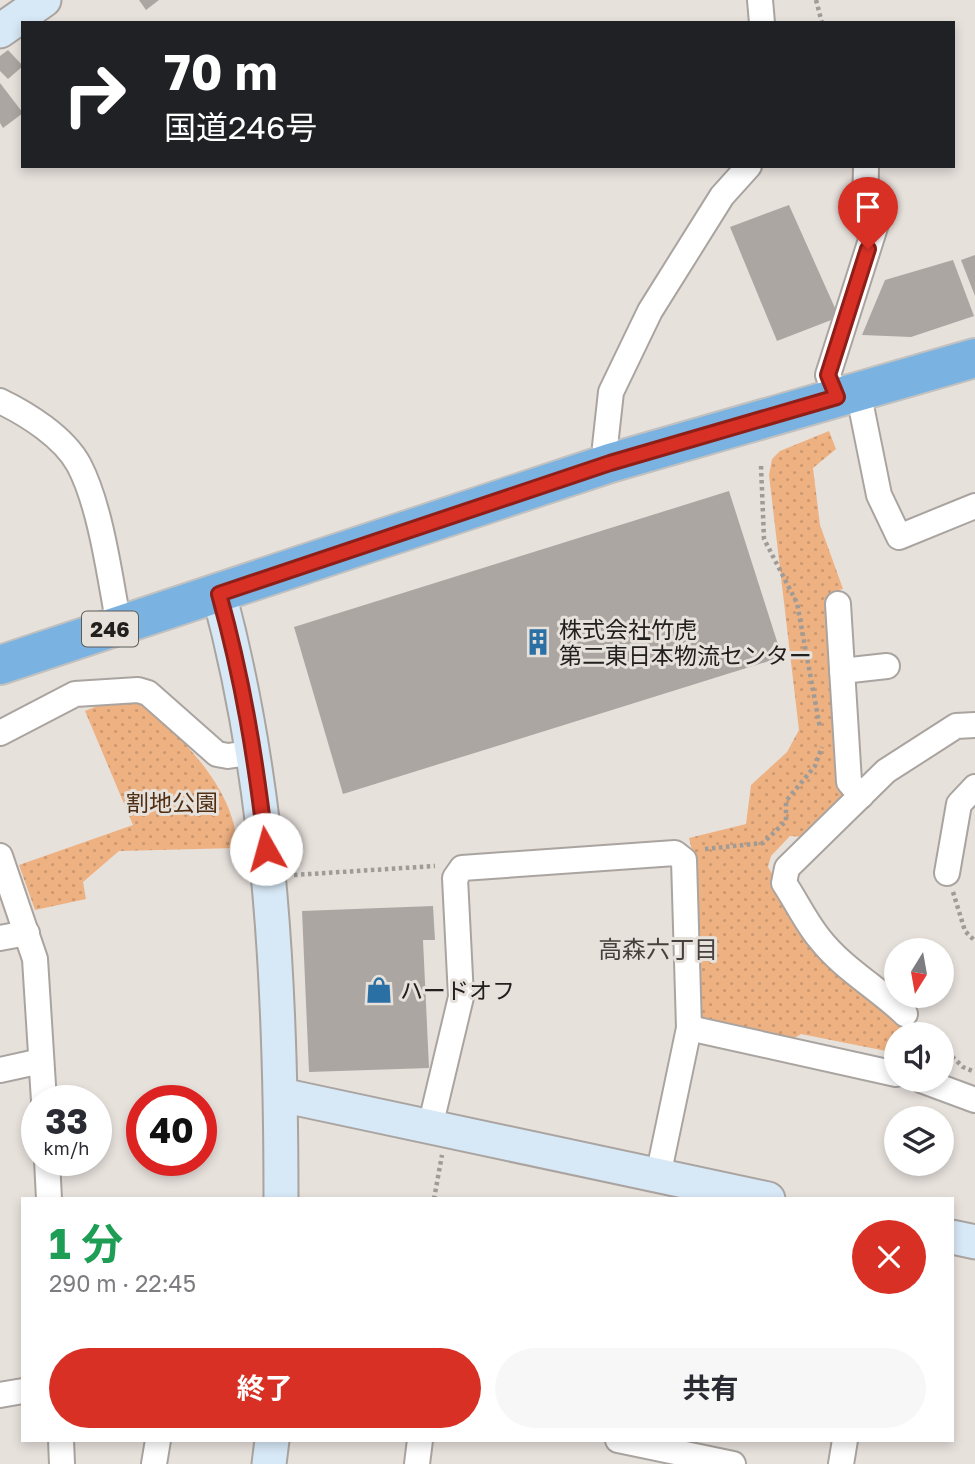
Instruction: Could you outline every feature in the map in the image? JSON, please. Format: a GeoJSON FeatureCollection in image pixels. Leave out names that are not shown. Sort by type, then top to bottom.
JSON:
{"type":"FeatureCollection","features":[{"type":"Feature","properties":{"kind":"highway","name":"246"},"geometry":{"type":"LineString","coordinates":[[0,666],[610,463],[975,358]]}},
{"type":"Feature","properties":{"kind":"street"},"geometry":{"type":"LineString","coordinates":[[0,32],[44,0]]}},
{"type":"Feature","properties":{"kind":"street"},"geometry":{"type":"LineString","coordinates":[[760,0],[762,21]]}},
{"type":"Feature","properties":{"kind":"street"},"geometry":{"type":"LineString","coordinates":[[610,463],[605,446],[611,392],[650,311],[722,196],[747,168]]}},
{"type":"Feature","properties":{"kind":"street"},"geometry":{"type":"LineString","coordinates":[[866,168],[865,213],[876,224],[828,375],[848,394],[879,495],[900,544],[975,506]]}},
{"type":"Feature","properties":{"kind":"street"},"geometry":{"type":"LineString","coordinates":[[0,401],[45,427],[78,463],[94,502],[120,626]]}},
{"type":"Feature","properties":{"kind":"street"},"geometry":{"type":"LineString","coordinates":[[219,594],[237,660],[254,751],[269,876],[278,989],[281,1197]]}},
{"type":"Feature","properties":{"kind":"street"},"geometry":{"type":"LineString","coordinates":[[838,604],[849,782],[861,796]]}},
{"type":"Feature","properties":{"kind":"street"},"geometry":{"type":"LineString","coordinates":[[842,671],[887,666]]}},
{"type":"Feature","properties":{"kind":"street"},"geometry":{"type":"LineString","coordinates":[[0,733],[75,694],[138,690],[148,693],[217,754],[228,756],[254,751]]}},
{"type":"Feature","properties":{"kind":"street"},"geometry":{"type":"LineString","coordinates":[[905,1014],[884,994],[852,972],[819,938],[784,883],[787,868],[886,771],[956,726],[975,725]]}},
{"type":"Feature","properties":{"kind":"street"},"geometry":{"type":"LineString","coordinates":[[943,858],[958,804],[975,787]]}},
{"type":"Feature","properties":{"kind":"street"},"geometry":{"type":"LineString","coordinates":[[439,1129],[461,996],[455,878],[462,868],[675,853],[684,860],[689,1028],[658,1176]]}},
{"type":"Feature","properties":{"kind":"street"},"geometry":{"type":"LineString","coordinates":[[0,856],[36,959],[43,1085]]}},
{"type":"Feature","properties":{"kind":"street"},"geometry":{"type":"LineString","coordinates":[[0,938],[27,933]]}},
{"type":"Feature","properties":{"kind":"street"},"geometry":{"type":"LineString","coordinates":[[689,1028],[884,1071]]}},
{"type":"Feature","properties":{"kind":"street"},"geometry":{"type":"LineString","coordinates":[[0,1070],[41,1061]]}},
{"type":"Feature","properties":{"kind":"street"},"geometry":{"type":"LineString","coordinates":[[953,1092],[975,1100]]}},
{"type":"Feature","properties":{"kind":"street"},"geometry":{"type":"LineString","coordinates":[[281,1095],[758,1197]]}},
{"type":"Feature","properties":{"kind":"street"},"geometry":{"type":"LineString","coordinates":[[48,1176],[49,1197]]}},
{"type":"Feature","properties":{"kind":"street"},"geometry":{"type":"LineString","coordinates":[[954,1237],[975,1242]]}},
{"type":"Feature","properties":{"kind":"street"},"geometry":{"type":"LineString","coordinates":[[0,1395],[21,1391]]}},
{"type":"Feature","properties":{"kind":"street"},"geometry":{"type":"LineString","coordinates":[[61,1442],[62,1464]]}},
{"type":"Feature","properties":{"kind":"street"},"geometry":{"type":"LineString","coordinates":[[154,1464],[158,1442]]}},
{"type":"Feature","properties":{"kind":"street"},"geometry":{"type":"LineString","coordinates":[[269,1464],[272,1442]]}},
{"type":"Feature","properties":{"kind":"street"},"geometry":{"type":"LineString","coordinates":[[417,1464],[420,1442]]}},
{"type":"Feature","properties":{"kind":"street"},"geometry":{"type":"LineString","coordinates":[[628,1442],[733,1464]]}},
{"type":"Feature","properties":{"kind":"street"},"geometry":{"type":"LineString","coordinates":[[841,1464],[845,1442]]}},
{"type":"Feature","properties":{"kind":"path"},"geometry":{"type":"LineString","coordinates":[[816,0],[821,21]]}},
{"type":"Feature","properties":{"kind":"path"},"geometry":{"type":"LineString","coordinates":[[761,466],[764,539],[797,603],[820,732]]}},
{"type":"Feature","properties":{"kind":"path"},"geometry":{"type":"LineString","coordinates":[[684,860],[683,851],[763,844],[786,821],[786,800],[815,766],[822,744]]}},
{"type":"Feature","properties":{"kind":"path"},"geometry":{"type":"LineString","coordinates":[[269,876],[443,865],[455,878]]}},
{"type":"Feature","properties":{"kind":"path"},"geometry":{"type":"LineString","coordinates":[[960,915],[965,931],[975,942]]}},
{"type":"Feature","properties":{"kind":"path"},"geometry":{"type":"LineString","coordinates":[[954,1058],[963,1067],[975,1072]]}},
{"type":"Feature","properties":{"kind":"path"},"geometry":{"type":"LineString","coordinates":[[434,1197],[439,1129]]}},
{"type":"Feature","properties":{"kind":"green space"},"geometry":{"type":"Polygon","coordinates":[[[829,431],[836,449],[813,468],[820,525],[843,589],[830,592],[845,801],[805,837],[790,836],[771,856],[768,867],[804,926],[884,1005],[884,1008],[888,1008],[904,1022],[884,1022],[884,1051],[801,1034],[786,1043],[705,1024],[697,1015],[695,862],[689,838],[746,824],[751,785],[787,752],[799,730],[769,475],[772,459],[780,451],[829,431]]]}},
{"type":"Feature","properties":{"kind":"green space","name":"割地公園"},"geometry":{"type":"Polygon","coordinates":[[[142,700],[189,748],[217,785],[234,826],[237,848],[119,851],[83,882],[86,899],[35,910],[19,865],[133,825],[85,711],[104,703],[142,700]]]}},
{"type":"Feature","properties":{"kind":"building"},"geometry":{"type":"Polygon","coordinates":[[[139,0],[159,0],[146,10],[139,0]]]}},
{"type":"Feature","properties":{"kind":"building"},"geometry":{"type":"Polygon","coordinates":[[[8,50],[21,64],[21,68],[8,79],[0,71],[0,56],[8,50]]]}},
{"type":"Feature","properties":{"kind":"building"},"geometry":{"type":"Polygon","coordinates":[[[0,83],[21,110],[21,114],[3,128],[0,123],[0,83]]]}},
{"type":"Feature","properties":{"kind":"building"},"geometry":{"type":"Polygon","coordinates":[[[789,205],[839,317],[777,341],[730,227],[789,205]]]}},
{"type":"Feature","properties":{"kind":"building"},"geometry":{"type":"Polygon","coordinates":[[[975,255],[975,296],[961,260],[975,255]]]}},
{"type":"Feature","properties":{"kind":"building"},"geometry":{"type":"Polygon","coordinates":[[[953,260],[974,316],[911,337],[862,335],[885,280],[953,260]]]}},
{"type":"Feature","properties":{"kind":"building","name":"株式会社竹虎 第二東日本物流センター"},"geometry":{"type":"Polygon","coordinates":[[[729,491],[782,657],[343,794],[294,627],[729,491]]]}},
{"type":"Feature","properties":{"kind":"building"},"geometry":{"type":"Polygon","coordinates":[[[433,906],[435,940],[423,940],[429,1068],[309,1072],[302,911],[433,906]]]}},
{"type":"Feature","properties":{"kind":"place","name":"株式会社竹虎 第二東日本物流センター"},"geometry":{"type":"Point","coordinates":[538,642]}},
{"type":"Feature","properties":{"kind":"place","name":"ハードオフ"},"geometry":{"type":"Point","coordinates":[379,990]}},
{"type":"Feature","properties":{"kind":"district","name":"高森六丁目"},"geometry":{"type":"Point","coordinates":[658,948]}},
{"type":"Feature","properties":{"kind":"route"},"geometry":{"type":"LineString","coordinates":[[266,849],[254,751],[237,660],[219,594],[610,463],[837,397],[828,375],[868,249]]}}]}
